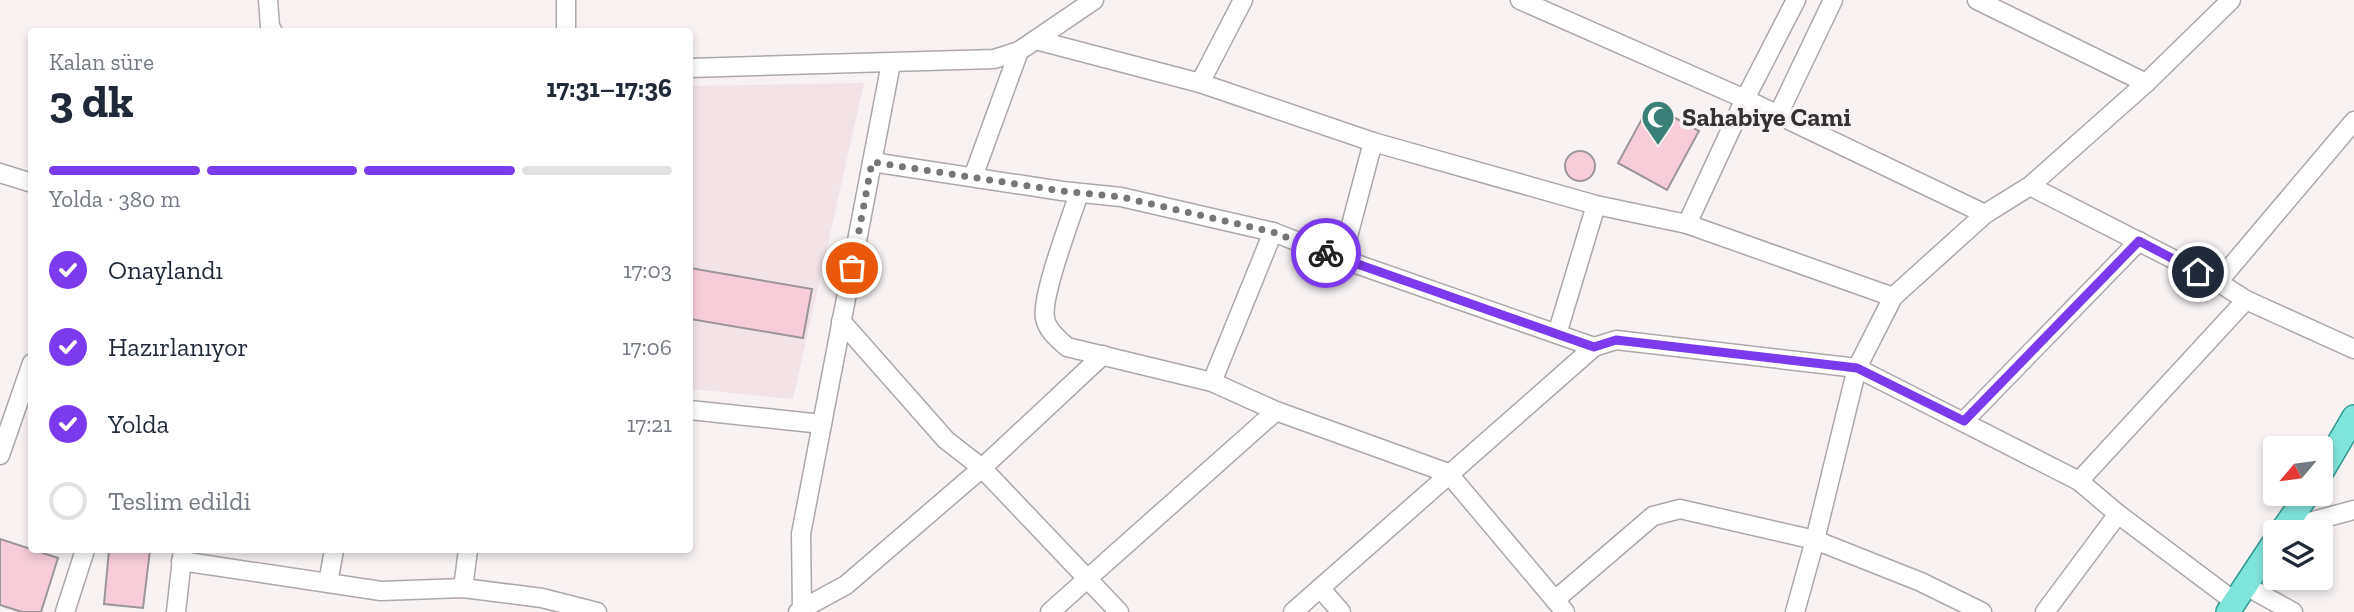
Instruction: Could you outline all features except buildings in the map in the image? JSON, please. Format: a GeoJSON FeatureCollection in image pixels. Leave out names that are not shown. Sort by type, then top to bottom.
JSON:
{"type":"FeatureCollection","features":[{"type":"Feature","properties":{"kind":"main road"},"geometry":{"type":"LineString","coordinates":[[2333,453],[2354,417]]}},
{"type":"Feature","properties":{"kind":"main road"},"geometry":{"type":"LineString","coordinates":[[2236,600],[2263,560]]}},
{"type":"Feature","properties":{"kind":"street"},"geometry":{"type":"LineString","coordinates":[[268,0],[271,28]]}},
{"type":"Feature","properties":{"kind":"street"},"geometry":{"type":"LineString","coordinates":[[566,0],[566,28]]}},
{"type":"Feature","properties":{"kind":"street"},"geometry":{"type":"LineString","coordinates":[[693,68],[994,59],[1018,51],[1094,0]]}},
{"type":"Feature","properties":{"kind":"street"},"geometry":{"type":"LineString","coordinates":[[1200,83],[1242,0]]}},
{"type":"Feature","properties":{"kind":"street"},"geometry":{"type":"LineString","coordinates":[[1520,0],[1745,99],[1985,214]]}},
{"type":"Feature","properties":{"kind":"street"},"geometry":{"type":"LineString","coordinates":[[1687,224],[1745,99],[1796,0]]}},
{"type":"Feature","properties":{"kind":"street"},"geometry":{"type":"LineString","coordinates":[[1778,115],[1833,0]]}},
{"type":"Feature","properties":{"kind":"street"},"geometry":{"type":"LineString","coordinates":[[1977,0],[2146,83]]}},
{"type":"Feature","properties":{"kind":"street"},"geometry":{"type":"LineString","coordinates":[[1795,612],[1857,368],[1893,297],[1985,214],[2030,186],[2146,83],[2231,0]]}},
{"type":"Feature","properties":{"kind":"street"},"geometry":{"type":"LineString","coordinates":[[1035,40],[1200,83],[1373,142],[1596,205],[1687,224],[1893,297]]}},
{"type":"Feature","properties":{"kind":"street"},"geometry":{"type":"LineString","coordinates":[[973,177],[1018,51]]}},
{"type":"Feature","properties":{"kind":"street"},"geometry":{"type":"LineString","coordinates":[[891,63],[801,534],[800,610],[846,585],[982,468],[1103,355]]}},
{"type":"Feature","properties":{"kind":"street"},"geometry":{"type":"LineString","coordinates":[[2218,282],[2354,121]]}},
{"type":"Feature","properties":{"kind":"street"},"geometry":{"type":"LineString","coordinates":[[1342,259],[1373,142]]}},
{"type":"Feature","properties":{"kind":"street"},"geometry":{"type":"LineString","coordinates":[[872,162],[1121,197],[1273,232],[1342,259],[1594,347]]}},
{"type":"Feature","properties":{"kind":"street"},"geometry":{"type":"LineString","coordinates":[[0,173],[28,182]]}},
{"type":"Feature","properties":{"kind":"street"},"geometry":{"type":"LineString","coordinates":[[2030,186],[2218,282],[2246,300],[2354,349]]}},
{"type":"Feature","properties":{"kind":"street"},"geometry":{"type":"LineString","coordinates":[[1079,193],[1045,299],[1045,319],[1054,335],[1067,347],[1212,382],[1276,411],[1448,473],[1560,606],[1653,516],[1680,509],[1815,540],[1921,582],[1982,612]]}},
{"type":"Feature","properties":{"kind":"street"},"geometry":{"type":"LineString","coordinates":[[1557,334],[1596,205]]}},
{"type":"Feature","properties":{"kind":"street"},"geometry":{"type":"LineString","coordinates":[[1212,382],[1273,232]]}},
{"type":"Feature","properties":{"kind":"street"},"geometry":{"type":"LineString","coordinates":[[1964,421],[2139,241]]}},
{"type":"Feature","properties":{"kind":"street"},"geometry":{"type":"LineString","coordinates":[[2079,481],[2246,300]]}},
{"type":"Feature","properties":{"kind":"street"},"geometry":{"type":"LineString","coordinates":[[841,321],[946,440],[982,468],[1119,612]]}},
{"type":"Feature","properties":{"kind":"street"},"geometry":{"type":"LineString","coordinates":[[1293,612],[1594,347],[1616,340],[1857,368],[2079,481],[2118,514],[2236,600],[2292,612]]}},
{"type":"Feature","properties":{"kind":"street"},"geometry":{"type":"LineString","coordinates":[[0,455],[24,412],[28,388]]}},
{"type":"Feature","properties":{"kind":"street"},"geometry":{"type":"LineString","coordinates":[[693,410],[822,424]]}},
{"type":"Feature","properties":{"kind":"street"},"geometry":{"type":"LineString","coordinates":[[1050,612],[1276,411]]}},
{"type":"Feature","properties":{"kind":"street"},"geometry":{"type":"LineString","coordinates":[[2323,520],[2354,510]]}},
{"type":"Feature","properties":{"kind":"street"},"geometry":{"type":"LineString","coordinates":[[2045,612],[2118,514]]}},
{"type":"Feature","properties":{"kind":"street"},"geometry":{"type":"LineString","coordinates":[[65,612],[84,553]]}},
{"type":"Feature","properties":{"kind":"street"},"geometry":{"type":"LineString","coordinates":[[328,583],[333,553]]}},
{"type":"Feature","properties":{"kind":"street"},"geometry":{"type":"LineString","coordinates":[[463,588],[468,553]]}},
{"type":"Feature","properties":{"kind":"street"},"geometry":{"type":"LineString","coordinates":[[176,612],[182,555],[381,591],[463,588],[542,598],[597,612]]}},
{"type":"Feature","properties":{"kind":"street"},"geometry":{"type":"LineString","coordinates":[[1320,588],[1341,612]]}},
{"type":"Feature","properties":{"kind":"shaded area"},"geometry":{"type":"Polygon","coordinates":[[[864,83],[793,399],[693,389],[693,86],[864,83]]]}},
{"type":"Feature","properties":{"kind":"way so far"},"geometry":{"type":"LineString","coordinates":[[852,268],[872,162],[1062,191],[1121,197],[1273,232],[1326,253]]}},
{"type":"Feature","properties":{"kind":"place","name":"Sahabiye Cami"},"geometry":{"type":"Point","coordinates":[1658,147]}},
{"type":"Feature","properties":{"kind":"route"},"geometry":{"type":"LineString","coordinates":[[1326,253],[1594,347],[1616,340],[1857,368],[1964,421],[2139,241],[2198,272]]}}]}
